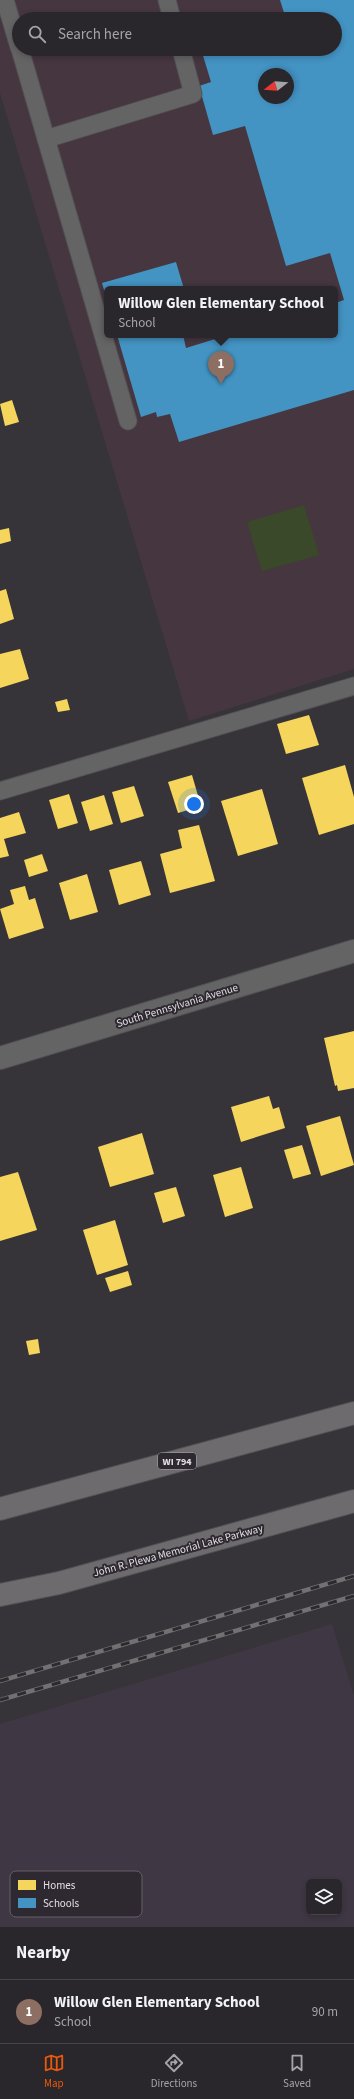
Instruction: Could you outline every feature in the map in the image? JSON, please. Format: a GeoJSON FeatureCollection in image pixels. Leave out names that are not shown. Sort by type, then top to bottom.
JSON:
{"type":"FeatureCollection","features":[{"type":"Feature","properties":{"kind":"main road","name":"WI 794"},"geometry":{"type":"LineString","coordinates":[[0,1509],[354,1413]]}},
{"type":"Feature","properties":{"kind":"main road","name":"John R. Plewa Memorial Lake Parkway"},"geometry":{"type":"LineString","coordinates":[[0,1595],[59,1583],[354,1502]]}},
{"type":"Feature","properties":{"kind":"main road"},"geometry":{"type":"LineString","coordinates":[[0,1609],[59,1583]]}},
{"type":"Feature","properties":{"kind":"street","name":"South Pennsylvania Avenue"},"geometry":{"type":"LineString","coordinates":[[0,1058],[354,951]]}},
{"type":"Feature","properties":{"kind":"lane"},"geometry":{"type":"LineString","coordinates":[[5,0],[12,24]]}},
{"type":"Feature","properties":{"kind":"lane"},"geometry":{"type":"LineString","coordinates":[[168,0],[171,12]]}},
{"type":"Feature","properties":{"kind":"lane"},"geometry":{"type":"LineString","coordinates":[[21,56],[128,421]]}},
{"type":"Feature","properties":{"kind":"lane"},"geometry":{"type":"LineString","coordinates":[[46,139],[193,94],[182,56]]}},
{"type":"Feature","properties":{"kind":"lane"},"geometry":{"type":"LineString","coordinates":[[0,791],[354,686]]}},
{"type":"Feature","properties":{"kind":"shaded area"},"geometry":{"type":"Polygon","coordinates":[[[0,0],[354,0],[354,669],[189,721],[0,93],[0,0]]]}},
{"type":"Feature","properties":{"kind":"shaded area"},"geometry":{"type":"Polygon","coordinates":[[[332,1624],[354,1696],[354,1927],[0,1927],[0,1724],[332,1624]]]}},
{"type":"Feature","properties":{"kind":"green space"},"geometry":{"type":"Polygon","coordinates":[[[304,505],[319,555],[262,571],[247,522],[304,505]]]}},
{"type":"Feature","properties":{"kind":"building: Homes"},"geometry":{"type":"Polygon","coordinates":[[[12,400],[19,422],[5,426],[0,404],[12,400]]]}},
{"type":"Feature","properties":{"kind":"building: Homes"},"geometry":{"type":"Polygon","coordinates":[[[9,528],[11,541],[0,544],[0,530],[9,528]]]}},
{"type":"Feature","properties":{"kind":"building: Homes"},"geometry":{"type":"Polygon","coordinates":[[[6,589],[14,619],[0,624],[0,591],[6,589]]]}},
{"type":"Feature","properties":{"kind":"building: Homes"},"geometry":{"type":"Polygon","coordinates":[[[20,649],[29,679],[0,688],[0,654],[20,649]]]}},
{"type":"Feature","properties":{"kind":"building: Homes"},"geometry":{"type":"Polygon","coordinates":[[[67,699],[70,710],[58,712],[55,702],[67,699]]]}},
{"type":"Feature","properties":{"kind":"building: Homes"},"geometry":{"type":"Polygon","coordinates":[[[309,715],[319,745],[286,754],[277,724],[309,715]]]}},
{"type":"Feature","properties":{"kind":"building: Homes"},"geometry":{"type":"Polygon","coordinates":[[[345,765],[354,797],[354,824],[319,835],[302,778],[345,765]]]}},
{"type":"Feature","properties":{"kind":"building: Homes"},"geometry":{"type":"Polygon","coordinates":[[[192,775],[201,806],[178,813],[168,782],[192,775]]]}},
{"type":"Feature","properties":{"kind":"building: Homes"},"geometry":{"type":"Polygon","coordinates":[[[134,786],[144,816],[121,823],[112,792],[134,786]]]}},
{"type":"Feature","properties":{"kind":"building: Homes"},"geometry":{"type":"Polygon","coordinates":[[[262,789],[278,844],[238,856],[221,801],[262,789]]]}},
{"type":"Feature","properties":{"kind":"building: Homes"},"geometry":{"type":"Polygon","coordinates":[[[69,794],[78,823],[58,829],[49,800],[69,794]]]}},
{"type":"Feature","properties":{"kind":"building: Homes"},"geometry":{"type":"Polygon","coordinates":[[[104,795],[113,824],[90,831],[81,802],[104,795]]]}},
{"type":"Feature","properties":{"kind":"building: Homes"},"geometry":{"type":"Polygon","coordinates":[[[19,812],[26,833],[4,839],[9,856],[0,858],[0,818],[19,812]]]}},
{"type":"Feature","properties":{"kind":"building: Homes"},"geometry":{"type":"Polygon","coordinates":[[[199,825],[215,881],[170,893],[160,854],[182,848],[178,830],[199,825]]]}},
{"type":"Feature","properties":{"kind":"building: Homes"},"geometry":{"type":"Polygon","coordinates":[[[42,854],[48,871],[29,877],[24,860],[42,854]]]}},
{"type":"Feature","properties":{"kind":"building: Homes"},"geometry":{"type":"Polygon","coordinates":[[[141,861],[151,895],[119,905],[109,870],[141,861]]]}},
{"type":"Feature","properties":{"kind":"building: Homes"},"geometry":{"type":"Polygon","coordinates":[[[87,874],[98,912],[70,920],[59,883],[87,874]]]}},
{"type":"Feature","properties":{"kind":"building: Homes"},"geometry":{"type":"Polygon","coordinates":[[[25,886],[29,900],[35,898],[44,928],[9,939],[0,909],[14,904],[10,890],[25,886]]]}},
{"type":"Feature","properties":{"kind":"building: Homes"},"geometry":{"type":"Polygon","coordinates":[[[354,1031],[354,1088],[338,1091],[337,1085],[335,1086],[324,1038],[354,1031]]]}},
{"type":"Feature","properties":{"kind":"building: Homes"},"geometry":{"type":"Polygon","coordinates":[[[269,1096],[273,1109],[279,1107],[285,1128],[241,1142],[231,1107],[269,1096]]]}},
{"type":"Feature","properties":{"kind":"building: Homes"},"geometry":{"type":"Polygon","coordinates":[[[340,1116],[354,1165],[321,1176],[306,1126],[340,1116]]]}},
{"type":"Feature","properties":{"kind":"building: Homes"},"geometry":{"type":"Polygon","coordinates":[[[142,1133],[154,1174],[110,1187],[98,1147],[142,1133]]]}},
{"type":"Feature","properties":{"kind":"building: Homes"},"geometry":{"type":"Polygon","coordinates":[[[302,1145],[311,1174],[293,1179],[284,1150],[302,1145]]]}},
{"type":"Feature","properties":{"kind":"building: Homes"},"geometry":{"type":"Polygon","coordinates":[[[241,1167],[253,1208],[225,1217],[213,1175],[241,1167]]]}},
{"type":"Feature","properties":{"kind":"building: Homes"},"geometry":{"type":"Polygon","coordinates":[[[18,1172],[37,1230],[0,1241],[0,1177],[18,1172]]]}},
{"type":"Feature","properties":{"kind":"building: Homes"},"geometry":{"type":"Polygon","coordinates":[[[176,1187],[185,1216],[163,1223],[154,1193],[176,1187]]]}},
{"type":"Feature","properties":{"kind":"building: Homes"},"geometry":{"type":"Polygon","coordinates":[[[115,1220],[128,1265],[97,1275],[83,1230],[115,1220]]]}},
{"type":"Feature","properties":{"kind":"building: Homes"},"geometry":{"type":"Polygon","coordinates":[[[128,1271],[132,1285],[110,1292],[105,1278],[128,1271]]]}},
{"type":"Feature","properties":{"kind":"building: Homes"},"geometry":{"type":"Polygon","coordinates":[[[38,1339],[40,1353],[29,1355],[26,1341],[38,1339]]]}},
{"type":"Feature","properties":{"kind":"building: Schools"},"geometry":{"type":"Polygon","coordinates":[[[280,0],[354,0],[354,390],[179,442],[170,414],[157,417],[156,412],[141,417],[118,338],[184,338],[186,348],[218,338],[338,338],[338,302],[344,300],[330,253],[286,266],[245,126],[213,135],[199,86],[211,82],[203,56],[342,56],[342,12],[284,12],[280,0]]]}},
{"type":"Feature","properties":{"kind":"building: Schools"},"geometry":{"type":"Polygon","coordinates":[[[176,262],[183,286],[104,286],[104,290],[102,283],[176,262]]]}},
{"type":"Feature","properties":{"kind":"railway"},"geometry":{"type":"LineString","coordinates":[[0,1681],[354,1576]]}},
{"type":"Feature","properties":{"kind":"railway"},"geometry":{"type":"LineString","coordinates":[[0,1700],[354,1596]]}},
{"type":"Feature","properties":{"kind":"place","name":"Willow Glen Elementary School"},"geometry":{"type":"Point","coordinates":[221,384]}}]}
